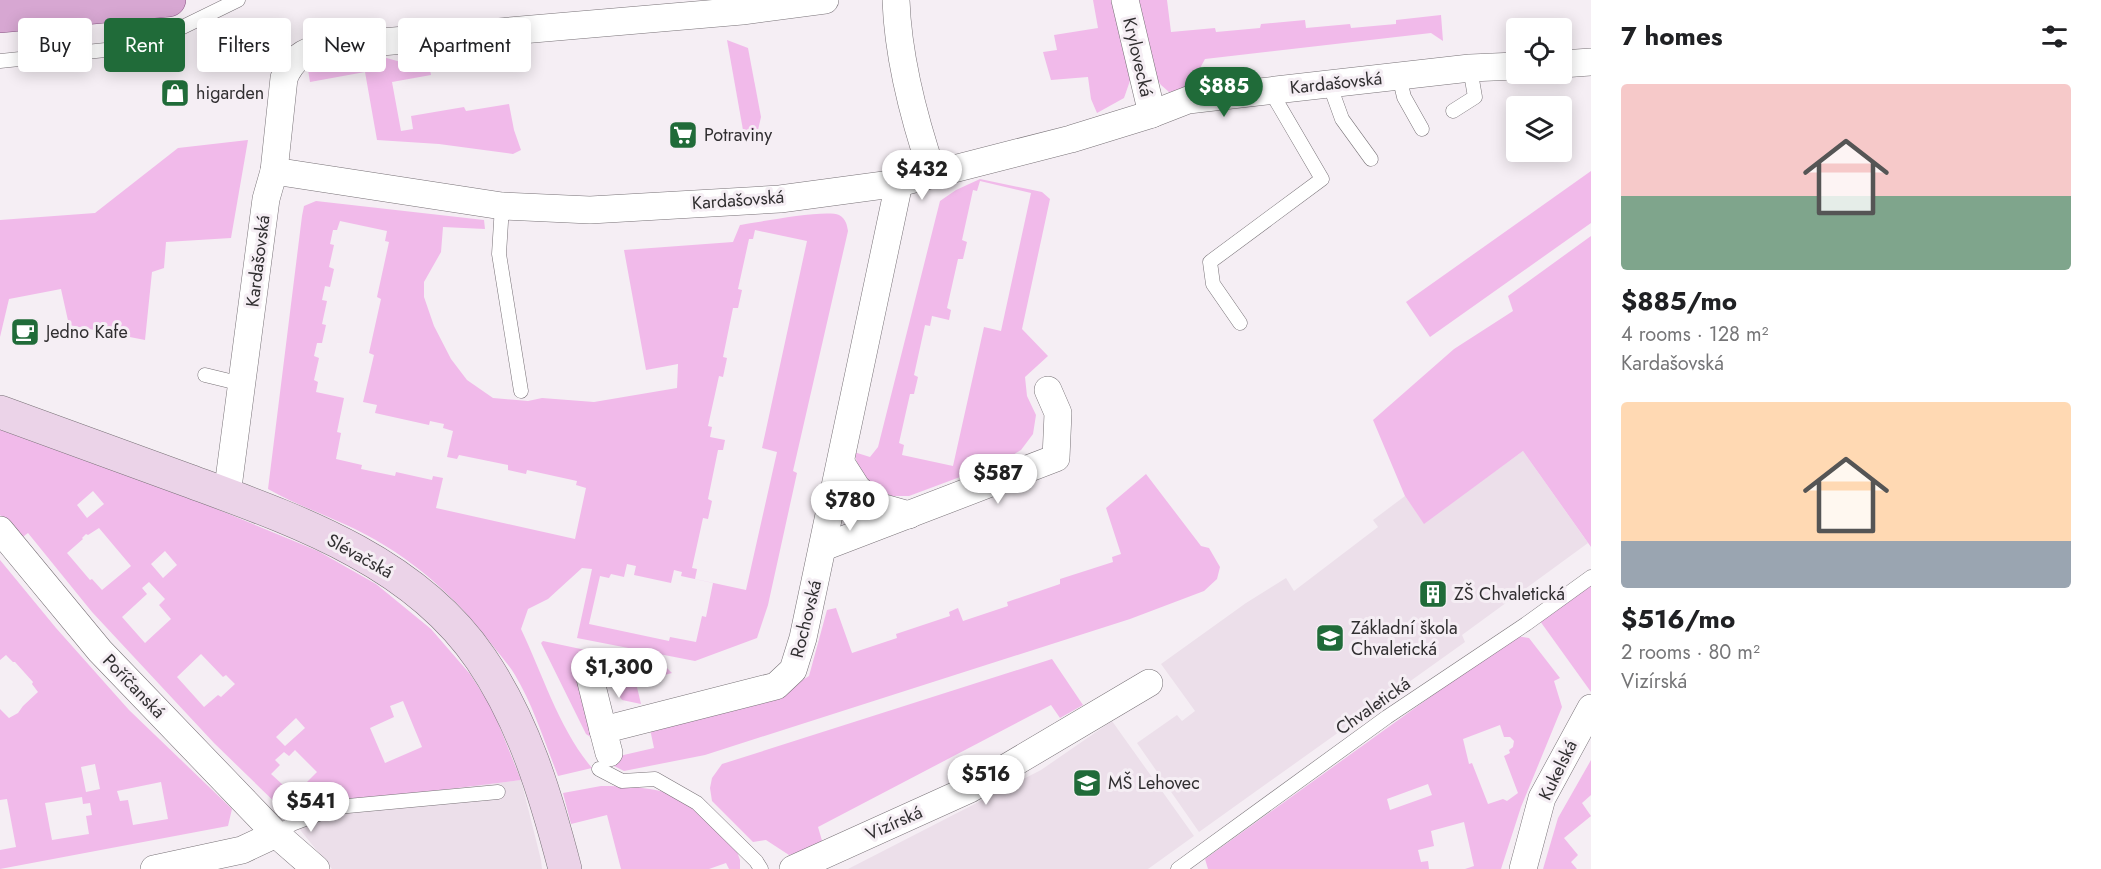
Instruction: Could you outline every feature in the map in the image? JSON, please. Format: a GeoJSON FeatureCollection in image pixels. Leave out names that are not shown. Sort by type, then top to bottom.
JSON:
{"type":"FeatureCollection","features":[{"type":"Feature","properties":{"kind":"main road"},"geometry":{"type":"LineString","coordinates":[[0,16],[169,0]]}},
{"type":"Feature","properties":{"kind":"street"},"geometry":{"type":"LineString","coordinates":[[274,171],[284,78],[296,58],[307,51],[323,47],[742,11],[825,0]]}},
{"type":"Feature","properties":{"kind":"street"},"geometry":{"type":"LineString","coordinates":[[896,0],[897,29],[917,129],[933,175]]}},
{"type":"Feature","properties":{"kind":"street","name":"Krylovecká"},"geometry":{"type":"LineString","coordinates":[[1125,0],[1152,114]]}},
{"type":"Feature","properties":{"kind":"street"},"geometry":{"type":"LineString","coordinates":[[1572,63],[1591,62]]}},
{"type":"Feature","properties":{"kind":"street","name":"Kardašovská"},"geometry":{"type":"LineString","coordinates":[[227,495],[266,199],[274,171],[502,206],[590,210],[780,199],[899,183],[933,175],[1071,140],[1188,100],[1470,68],[1506,66]]}},
{"type":"Feature","properties":{"kind":"street","name":"Rochovská"},"geometry":{"type":"LineString","coordinates":[[604,751],[776,686],[793,670],[824,547],[899,183]]}},
{"type":"Feature","properties":{"kind":"street"},"geometry":{"type":"LineString","coordinates":[[824,547],[1056,458],[1058,412],[1048,390]]}},
{"type":"Feature","properties":{"kind":"street","name":"Slévačská"},"geometry":{"type":"LineString","coordinates":[[0,412],[294,521],[359,551],[416,589],[455,627],[480,657],[500,689],[528,749],[543,790],[565,869]]}},
{"type":"Feature","properties":{"kind":"street"},"geometry":{"type":"LineString","coordinates":[[841,463],[857,488],[877,506],[909,515]]}},
{"type":"Feature","properties":{"kind":"street","name":"Poříčanská"},"geometry":{"type":"LineString","coordinates":[[0,530],[100,651],[276,834],[316,869]]}},
{"type":"Feature","properties":{"kind":"street"},"geometry":{"type":"LineString","coordinates":[[590,678],[604,751]]}},
{"type":"Feature","properties":{"kind":"street","name":"Vizírská"},"geometry":{"type":"LineString","coordinates":[[793,869],[970,789],[1149,683]]}},
{"type":"Feature","properties":{"kind":"street","name":"Kukelská"},"geometry":{"type":"LineString","coordinates":[[1523,869],[1542,798],[1591,708]]}},
{"type":"Feature","properties":{"kind":"street"},"geometry":{"type":"LineString","coordinates":[[154,869],[242,850],[276,834]]}},
{"type":"Feature","properties":{"kind":"lane"},"geometry":{"type":"LineString","coordinates":[[0,61],[134,47],[152,42],[238,0]]}},
{"type":"Feature","properties":{"kind":"lane"},"geometry":{"type":"LineString","coordinates":[[1453,111],[1475,97],[1470,68]]}},
{"type":"Feature","properties":{"kind":"lane"},"geometry":{"type":"LineString","coordinates":[[1399,76],[1404,97],[1422,129]]}},
{"type":"Feature","properties":{"kind":"lane"},"geometry":{"type":"LineString","coordinates":[[1329,83],[1342,119],[1371,159]]}},
{"type":"Feature","properties":{"kind":"lane"},"geometry":{"type":"LineString","coordinates":[[1240,323],[1213,284],[1210,262],[1322,179],[1270,90]]}},
{"type":"Feature","properties":{"kind":"lane"},"geometry":{"type":"LineString","coordinates":[[502,206],[500,254],[521,392]]}},
{"type":"Feature","properties":{"kind":"lane"},"geometry":{"type":"LineString","coordinates":[[205,375],[242,384]]}},
{"type":"Feature","properties":{"kind":"lane","name":"Chvaletická"},"geometry":{"type":"LineString","coordinates":[[1178,869],[1387,717],[1526,624],[1591,577]]}},
{"type":"Feature","properties":{"kind":"lane"},"geometry":{"type":"LineString","coordinates":[[604,751],[622,781],[656,779],[697,803],[762,869]]}},
{"type":"Feature","properties":{"kind":"lane"},"geometry":{"type":"LineString","coordinates":[[276,834],[292,824],[337,807],[498,792]]}},
{"type":"Feature","properties":{"kind":"shaded area"},"geometry":{"type":"Polygon","coordinates":[[[1093,0],[1115,0],[1133,72],[1124,98],[1097,113],[1091,99],[1088,77],[1051,80],[1043,52],[1057,50],[1054,35],[1098,28],[1093,0]]]}},
{"type":"Feature","properties":{"kind":"shaded area"},"geometry":{"type":"Polygon","coordinates":[[[1131,0],[1167,0],[1171,32],[1215,28],[1216,32],[1260,28],[1261,24],[1305,20],[1306,28],[1350,24],[1351,28],[1396,24],[1396,20],[1441,15],[1443,41],[1431,33],[1205,59],[1188,90],[1169,92],[1154,75],[1131,0]]]}},
{"type":"Feature","properties":{"kind":"shaded area"},"geometry":{"type":"Polygon","coordinates":[[[727,40],[748,48],[761,117],[758,130],[749,134],[743,130],[727,40]]]}},
{"type":"Feature","properties":{"kind":"shaded area"},"geometry":{"type":"Polygon","coordinates":[[[386,58],[398,61],[398,72],[430,72],[431,75],[392,82],[401,131],[413,129],[411,116],[464,107],[466,111],[509,104],[521,150],[513,154],[439,144],[377,140],[365,72],[386,72],[386,58]]]}},
{"type":"Feature","properties":{"kind":"shaded area"},"geometry":{"type":"Polygon","coordinates":[[[308,72],[365,72],[310,82],[308,72]]]}},
{"type":"Feature","properties":{"kind":"shaded area"},"geometry":{"type":"Polygon","coordinates":[[[248,140],[231,238],[166,242],[164,268],[152,272],[145,340],[69,325],[61,289],[9,299],[0,337],[0,220],[95,213],[178,148],[248,140]]]}},
{"type":"Feature","properties":{"kind":"shaded area"},"geometry":{"type":"Polygon","coordinates":[[[1591,171],[1591,223],[1430,337],[1406,302],[1591,171]]]}},
{"type":"Feature","properties":{"kind":"shaded area"},"geometry":{"type":"Polygon","coordinates":[[[980,179],[1042,192],[1050,199],[1022,329],[1048,356],[1025,377],[1027,396],[1036,415],[1033,434],[1021,450],[1003,461],[909,496],[891,496],[871,484],[858,466],[854,452],[870,457],[878,447],[940,201],[956,190],[980,179]],[[980,181],[977,191],[973,190],[962,240],[967,242],[963,259],[958,259],[947,308],[951,310],[949,320],[932,316],[930,326],[925,325],[914,375],[918,377],[914,394],[910,394],[899,443],[904,445],[902,455],[953,466],[984,327],[1001,331],[1031,193],[980,181]]]}},
{"type":"Feature","properties":{"kind":"shaded area"},"geometry":{"type":"Polygon","coordinates":[[[316,201],[484,220],[485,229],[443,227],[441,252],[424,282],[424,297],[434,326],[451,359],[467,380],[493,398],[528,401],[542,398],[594,402],[677,388],[678,364],[646,370],[624,250],[733,242],[740,225],[792,217],[832,214],[839,215],[846,222],[848,231],[793,471],[797,473],[768,605],[757,638],[695,661],[577,638],[592,569],[582,568],[548,599],[528,609],[521,629],[561,719],[580,753],[592,768],[558,776],[533,711],[513,671],[448,594],[431,579],[376,540],[268,489],[304,206],[316,201]],[[340,221],[337,230],[333,230],[330,244],[334,245],[329,267],[334,269],[330,287],[325,286],[322,300],[327,301],[322,324],[326,325],[322,343],[317,343],[314,356],[319,358],[314,380],[318,382],[316,392],[344,398],[337,432],[341,433],[336,459],[362,465],[361,469],[395,476],[396,472],[432,480],[433,476],[443,478],[436,508],[575,539],[586,488],[576,485],[577,481],[527,470],[526,474],[508,470],[508,465],[459,455],[457,459],[447,457],[453,431],[443,428],[444,424],[430,421],[429,425],[375,413],[377,405],[363,402],[374,355],[369,353],[381,299],[377,297],[389,242],[385,241],[387,231],[340,221]],[[755,230],[753,239],[749,239],[738,289],[742,290],[738,308],[733,308],[723,357],[727,358],[723,377],[719,376],[708,426],[712,427],[710,437],[725,440],[723,450],[718,450],[708,499],[712,501],[708,519],[703,518],[692,568],[697,569],[695,579],[746,590],[777,452],[762,448],[807,241],[755,230]],[[627,564],[624,577],[611,574],[609,578],[600,576],[589,624],[669,641],[670,637],[696,642],[702,616],[706,617],[713,583],[681,576],[682,572],[674,570],[671,583],[634,575],[636,566],[627,564]]]}},
{"type":"Feature","properties":{"kind":"shaded area"},"geometry":{"type":"Polygon","coordinates":[[[1591,236],[1591,547],[1523,451],[1424,524],[1405,496],[1373,420],[1454,349],[1513,311],[1508,296],[1591,236]]]}},
{"type":"Feature","properties":{"kind":"shaded area"},"geometry":{"type":"Polygon","coordinates":[[[0,426],[130,473],[318,551],[376,584],[431,629],[470,674],[492,708],[521,780],[329,804],[288,815],[214,743],[92,612],[28,533],[20,539],[0,515],[0,426]],[[93,491],[77,505],[87,518],[104,504],[93,491]],[[99,528],[86,534],[67,553],[90,580],[92,579],[102,590],[131,566],[99,528]],[[165,551],[151,564],[163,578],[177,565],[165,551]],[[149,582],[142,588],[147,594],[122,617],[145,643],[171,619],[159,605],[165,599],[149,582]],[[201,654],[177,677],[204,707],[218,695],[221,697],[235,684],[226,675],[223,677],[201,654]],[[403,701],[390,706],[394,717],[370,728],[385,763],[422,747],[403,701]],[[296,718],[276,737],[285,746],[305,728],[296,718]],[[295,750],[289,756],[284,752],[275,760],[280,765],[271,774],[294,795],[317,772],[295,750]]]}},
{"type":"Feature","properties":{"kind":"shaded area","name":"Základní škola Chvaletická"},"geometry":{"type":"Polygon","coordinates":[[[1523,451],[1588,543],[1462,635],[1465,642],[1199,832],[1137,743],[1177,715],[1182,721],[1195,711],[1161,664],[1246,603],[1286,578],[1294,591],[1378,527],[1373,520],[1405,496],[1424,523],[1523,451]]]}},
{"type":"Feature","properties":{"kind":"shaded area"},"geometry":{"type":"Polygon","coordinates":[[[1146,474],[1201,546],[1209,548],[1220,567],[1217,579],[1204,591],[1130,619],[705,755],[624,771],[602,760],[654,748],[650,729],[775,697],[809,676],[827,610],[836,608],[852,653],[897,638],[896,634],[950,616],[949,612],[958,608],[963,621],[1008,606],[1007,602],[1060,584],[1060,579],[1113,562],[1112,557],[1121,554],[1106,508],[1146,474]]]}},
{"type":"Feature","properties":{"kind":"shaded area"},"geometry":{"type":"Polygon","coordinates":[[[0,560],[56,628],[129,710],[232,809],[228,826],[0,869],[0,850],[16,847],[7,799],[0,800],[0,709],[9,718],[18,713],[38,692],[33,682],[15,662],[6,655],[0,660],[0,560]],[[95,764],[81,767],[86,792],[100,789],[95,764]],[[161,782],[117,791],[120,801],[128,800],[133,825],[168,819],[161,782]],[[82,797],[45,803],[52,840],[89,834],[86,816],[92,815],[90,803],[83,804],[82,797]]]}},
{"type":"Feature","properties":{"kind":"shaded area"},"geometry":{"type":"Polygon","coordinates":[[[1591,584],[1591,692],[1540,621],[1591,584]]]}},
{"type":"Feature","properties":{"kind":"shaded area"},"geometry":{"type":"Polygon","coordinates":[[[1515,636],[1529,638],[1560,678],[1554,681],[1562,707],[1521,807],[1501,869],[1465,869],[1474,866],[1464,822],[1431,831],[1434,846],[1418,850],[1421,862],[1428,861],[1429,869],[1208,869],[1205,859],[1515,636]],[[1500,725],[1463,739],[1469,764],[1472,763],[1488,804],[1503,799],[1507,801],[1518,793],[1504,756],[1510,753],[1509,750],[1513,747],[1514,741],[1510,737],[1504,737],[1500,725]],[[1428,784],[1387,799],[1390,810],[1432,795],[1428,784]]]}},
{"type":"Feature","properties":{"kind":"shaded area"},"geometry":{"type":"Polygon","coordinates":[[[543,641],[666,667],[672,673],[636,683],[641,704],[622,700],[601,669],[579,678],[595,740],[586,734],[541,643],[543,641]]]}},
{"type":"Feature","properties":{"kind":"shaded area"},"geometry":{"type":"Polygon","coordinates":[[[1052,659],[1083,705],[1060,718],[1051,705],[818,827],[823,844],[810,850],[789,855],[766,840],[753,842],[712,801],[710,788],[712,778],[722,764],[1052,659]]]}},
{"type":"Feature","properties":{"kind":"shaded area","name":"MŠ Lehovec"},"geometry":{"type":"Polygon","coordinates":[[[1112,721],[1194,836],[1148,869],[848,869],[1041,770],[1112,721]]]}},
{"type":"Feature","properties":{"kind":"shaded area"},"geometry":{"type":"Polygon","coordinates":[[[1591,760],[1591,795],[1582,803],[1591,816],[1564,838],[1578,855],[1571,862],[1577,869],[1543,869],[1558,818],[1591,760]]]}},
{"type":"Feature","properties":{"kind":"shaded area"},"geometry":{"type":"Polygon","coordinates":[[[521,780],[542,869],[332,869],[288,815],[329,804],[521,780]]]}},
{"type":"Feature","properties":{"kind":"shaded area"},"geometry":{"type":"Polygon","coordinates":[[[601,786],[656,790],[676,796],[704,818],[736,849],[740,869],[729,869],[726,863],[709,869],[621,869],[607,815],[571,824],[563,793],[601,786]]]}},
{"type":"Feature","properties":{"kind":"place","name":"higarden"},"geometry":{"type":"Point","coordinates":[175,93]}},
{"type":"Feature","properties":{"kind":"place","name":"Potraviny"},"geometry":{"type":"Point","coordinates":[683,135]}},
{"type":"Feature","properties":{"kind":"place","name":"Jedno Kafe"},"geometry":{"type":"Point","coordinates":[25,332]}},
{"type":"Feature","properties":{"kind":"place","name":"ZŠ Chvaletická"},"geometry":{"type":"Point","coordinates":[1433,594]}},
{"type":"Feature","properties":{"kind":"place","name":"Základní škola Chvaletická"},"geometry":{"type":"Point","coordinates":[1330,638]}},
{"type":"Feature","properties":{"kind":"place","name":"MŠ Lehovec"},"geometry":{"type":"Point","coordinates":[1087,783]}}]}
